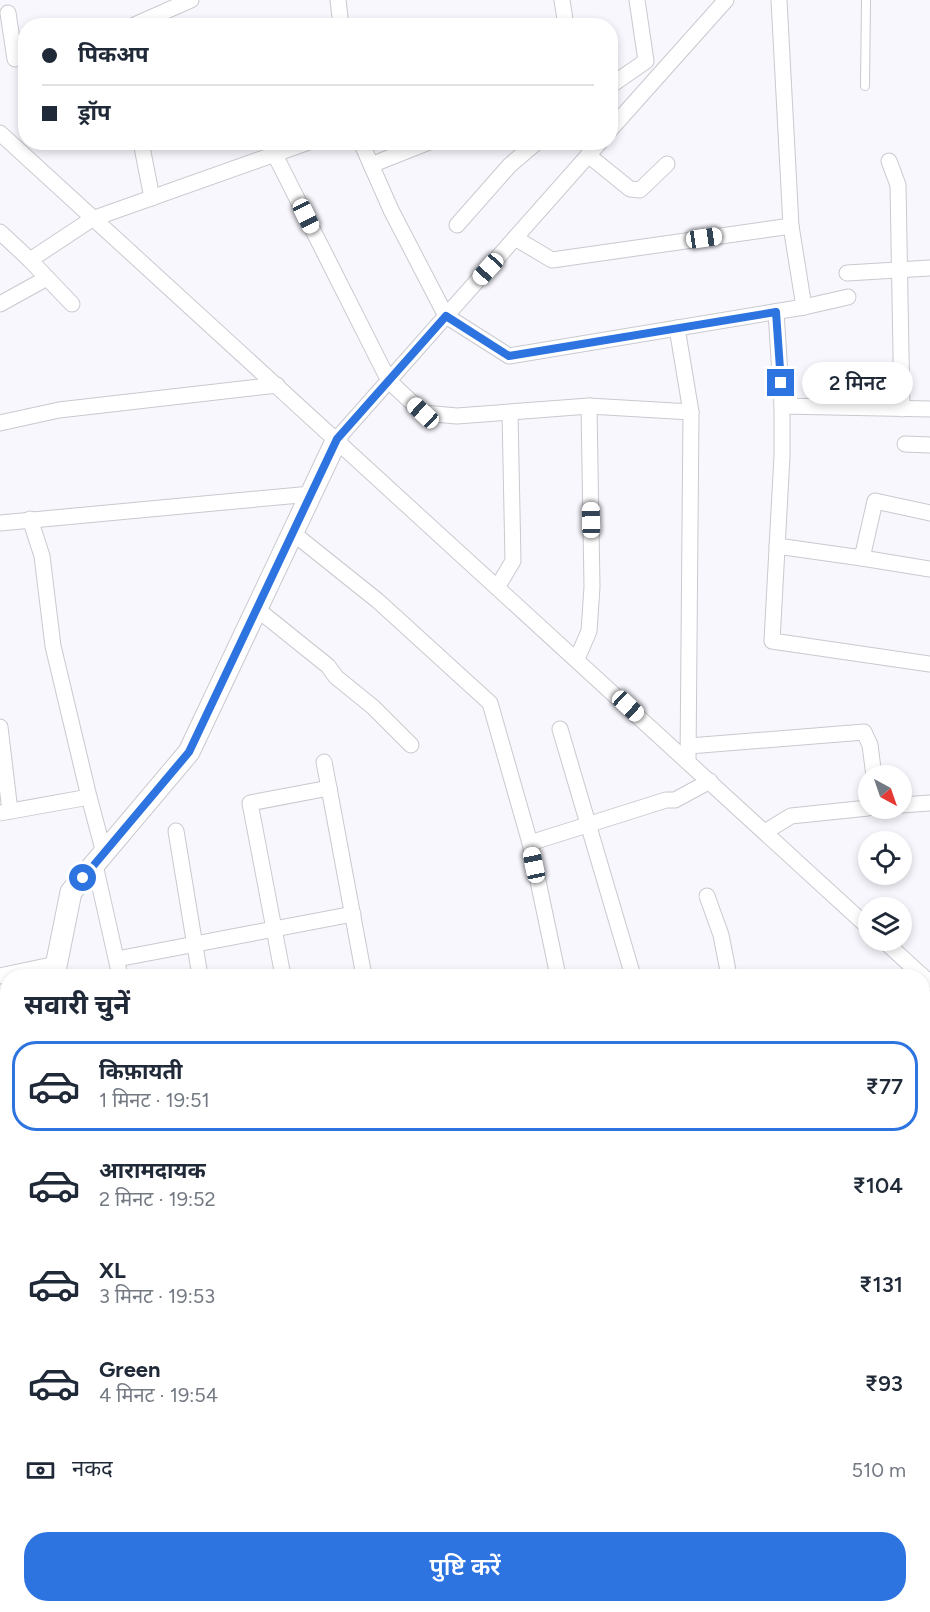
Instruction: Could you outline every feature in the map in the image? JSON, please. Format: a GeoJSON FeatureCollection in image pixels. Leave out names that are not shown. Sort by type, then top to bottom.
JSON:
{"type":"FeatureCollection","features":[{"type":"Feature","properties":{"kind":"street"},"geometry":{"type":"LineString","coordinates":[[150,18],[191,0]]}},
{"type":"Feature","properties":{"kind":"street"},"geometry":{"type":"LineString","coordinates":[[338,0],[340,18]]}},
{"type":"Feature","properties":{"kind":"street"},"geometry":{"type":"LineString","coordinates":[[562,0],[565,18]]}},
{"type":"Feature","properties":{"kind":"street"},"geometry":{"type":"LineString","coordinates":[[618,80],[646,61],[638,0]]}},
{"type":"Feature","properties":{"kind":"street"},"geometry":{"type":"LineString","coordinates":[[618,121],[726,0]]}},
{"type":"Feature","properties":{"kind":"street"},"geometry":{"type":"LineString","coordinates":[[778,0],[791,226],[804,307]]}},
{"type":"Feature","properties":{"kind":"street"},"geometry":{"type":"LineString","coordinates":[[4,9],[15,58]]}},
{"type":"Feature","properties":{"kind":"street"},"geometry":{"type":"LineString","coordinates":[[0,133],[18,150]]}},
{"type":"Feature","properties":{"kind":"street"},"geometry":{"type":"LineString","coordinates":[[18,150],[577,659],[688,754],[710,781],[858,918]]}},
{"type":"Feature","properties":{"kind":"street"},"geometry":{"type":"LineString","coordinates":[[143,150],[152,198]]}},
{"type":"Feature","properties":{"kind":"street"},"geometry":{"type":"LineString","coordinates":[[30,260],[92,219],[286,150]]}},
{"type":"Feature","properties":{"kind":"street"},"geometry":{"type":"LineString","coordinates":[[364,150],[391,210],[446,316],[509,356],[776,312],[848,297]]}},
{"type":"Feature","properties":{"kind":"street"},"geometry":{"type":"LineString","coordinates":[[371,165],[409,150]]}},
{"type":"Feature","properties":{"kind":"street"},"geometry":{"type":"LineString","coordinates":[[458,225],[510,165],[528,150]]}},
{"type":"Feature","properties":{"kind":"street"},"geometry":{"type":"LineString","coordinates":[[55,969],[71,892],[189,752],[337,439],[593,150]]}},
{"type":"Feature","properties":{"kind":"street"},"geometry":{"type":"LineString","coordinates":[[275,154],[389,381],[423,413],[457,416],[589,406],[692,412]]}},
{"type":"Feature","properties":{"kind":"street"},"geometry":{"type":"LineString","coordinates":[[588,155],[630,189],[640,190],[666,164]]}},
{"type":"Feature","properties":{"kind":"street"},"geometry":{"type":"LineString","coordinates":[[889,161],[898,185],[902,409]]}},
{"type":"Feature","properties":{"kind":"street"},"geometry":{"type":"LineString","coordinates":[[515,238],[552,260],[791,226]]}},
{"type":"Feature","properties":{"kind":"street"},"geometry":{"type":"LineString","coordinates":[[0,232],[72,304]]}},
{"type":"Feature","properties":{"kind":"street"},"geometry":{"type":"LineString","coordinates":[[847,273],[930,268]]}},
{"type":"Feature","properties":{"kind":"street"},"geometry":{"type":"LineString","coordinates":[[0,304],[47,278]]}},
{"type":"Feature","properties":{"kind":"street"},"geometry":{"type":"LineString","coordinates":[[776,312],[782,406],[772,641],[930,664]]}},
{"type":"Feature","properties":{"kind":"street"},"geometry":{"type":"LineString","coordinates":[[677,328],[692,412],[688,754]]}},
{"type":"Feature","properties":{"kind":"street"},"geometry":{"type":"LineString","coordinates":[[0,423],[59,410],[277,385]]}},
{"type":"Feature","properties":{"kind":"street"},"geometry":{"type":"LineString","coordinates":[[577,659],[589,631],[592,587],[589,406]]}},
{"type":"Feature","properties":{"kind":"street"},"geometry":{"type":"LineString","coordinates":[[782,406],[930,409]]}},
{"type":"Feature","properties":{"kind":"street"},"geometry":{"type":"LineString","coordinates":[[498,586],[513,561],[510,412]]}},
{"type":"Feature","properties":{"kind":"street"},"geometry":{"type":"LineString","coordinates":[[905,444],[930,445]]}},
{"type":"Feature","properties":{"kind":"street"},"geometry":{"type":"LineString","coordinates":[[0,523],[311,494]]}},
{"type":"Feature","properties":{"kind":"street"},"geometry":{"type":"LineString","coordinates":[[862,558],[875,501],[930,513]]}},
{"type":"Feature","properties":{"kind":"street"},"geometry":{"type":"LineString","coordinates":[[30,519],[42,556],[53,646],[89,797],[119,969]]}},
{"type":"Feature","properties":{"kind":"street"},"geometry":{"type":"LineString","coordinates":[[293,533],[378,601],[490,703],[530,843],[557,969]]}},
{"type":"Feature","properties":{"kind":"street"},"geometry":{"type":"LineString","coordinates":[[777,546],[930,569]]}},
{"type":"Feature","properties":{"kind":"street"},"geometry":{"type":"LineString","coordinates":[[256,609],[328,666],[336,677],[373,707],[411,745]]}},
{"type":"Feature","properties":{"kind":"street"},"geometry":{"type":"LineString","coordinates":[[0,727],[5,812],[89,797]]}},
{"type":"Feature","properties":{"kind":"street"},"geometry":{"type":"LineString","coordinates":[[560,729],[631,969]]}},
{"type":"Feature","properties":{"kind":"street"},"geometry":{"type":"LineString","coordinates":[[688,754],[864,732],[870,746],[873,765]]}},
{"type":"Feature","properties":{"kind":"street"},"geometry":{"type":"LineString","coordinates":[[324,762],[363,969]]}},
{"type":"Feature","properties":{"kind":"street"},"geometry":{"type":"LineString","coordinates":[[530,843],[666,800],[675,800],[710,781]]}},
{"type":"Feature","properties":{"kind":"street"},"geometry":{"type":"LineString","coordinates":[[282,969],[250,803],[329,788]]}},
{"type":"Feature","properties":{"kind":"street"},"geometry":{"type":"LineString","coordinates":[[912,804],[930,803]]}},
{"type":"Feature","properties":{"kind":"street"},"geometry":{"type":"LineString","coordinates":[[765,832],[791,816],[858,809]]}},
{"type":"Feature","properties":{"kind":"street"},"geometry":{"type":"LineString","coordinates":[[177,831],[199,969]]}},
{"type":"Feature","properties":{"kind":"street"},"geometry":{"type":"LineString","coordinates":[[707,896],[721,935],[728,969]]}},
{"type":"Feature","properties":{"kind":"street"},"geometry":{"type":"LineString","coordinates":[[117,959],[353,914]]}},
{"type":"Feature","properties":{"kind":"street"},"geometry":{"type":"LineString","coordinates":[[895,951],[915,969]]}},
{"type":"Feature","properties":{"kind":"lane"},"geometry":{"type":"LineString","coordinates":[[865,86],[866,0]]}},
{"type":"Feature","properties":{"kind":"route"},"geometry":{"type":"LineString","coordinates":[[83,878],[189,752],[337,439],[446,316],[509,356],[776,312],[781,383]]}}]}
